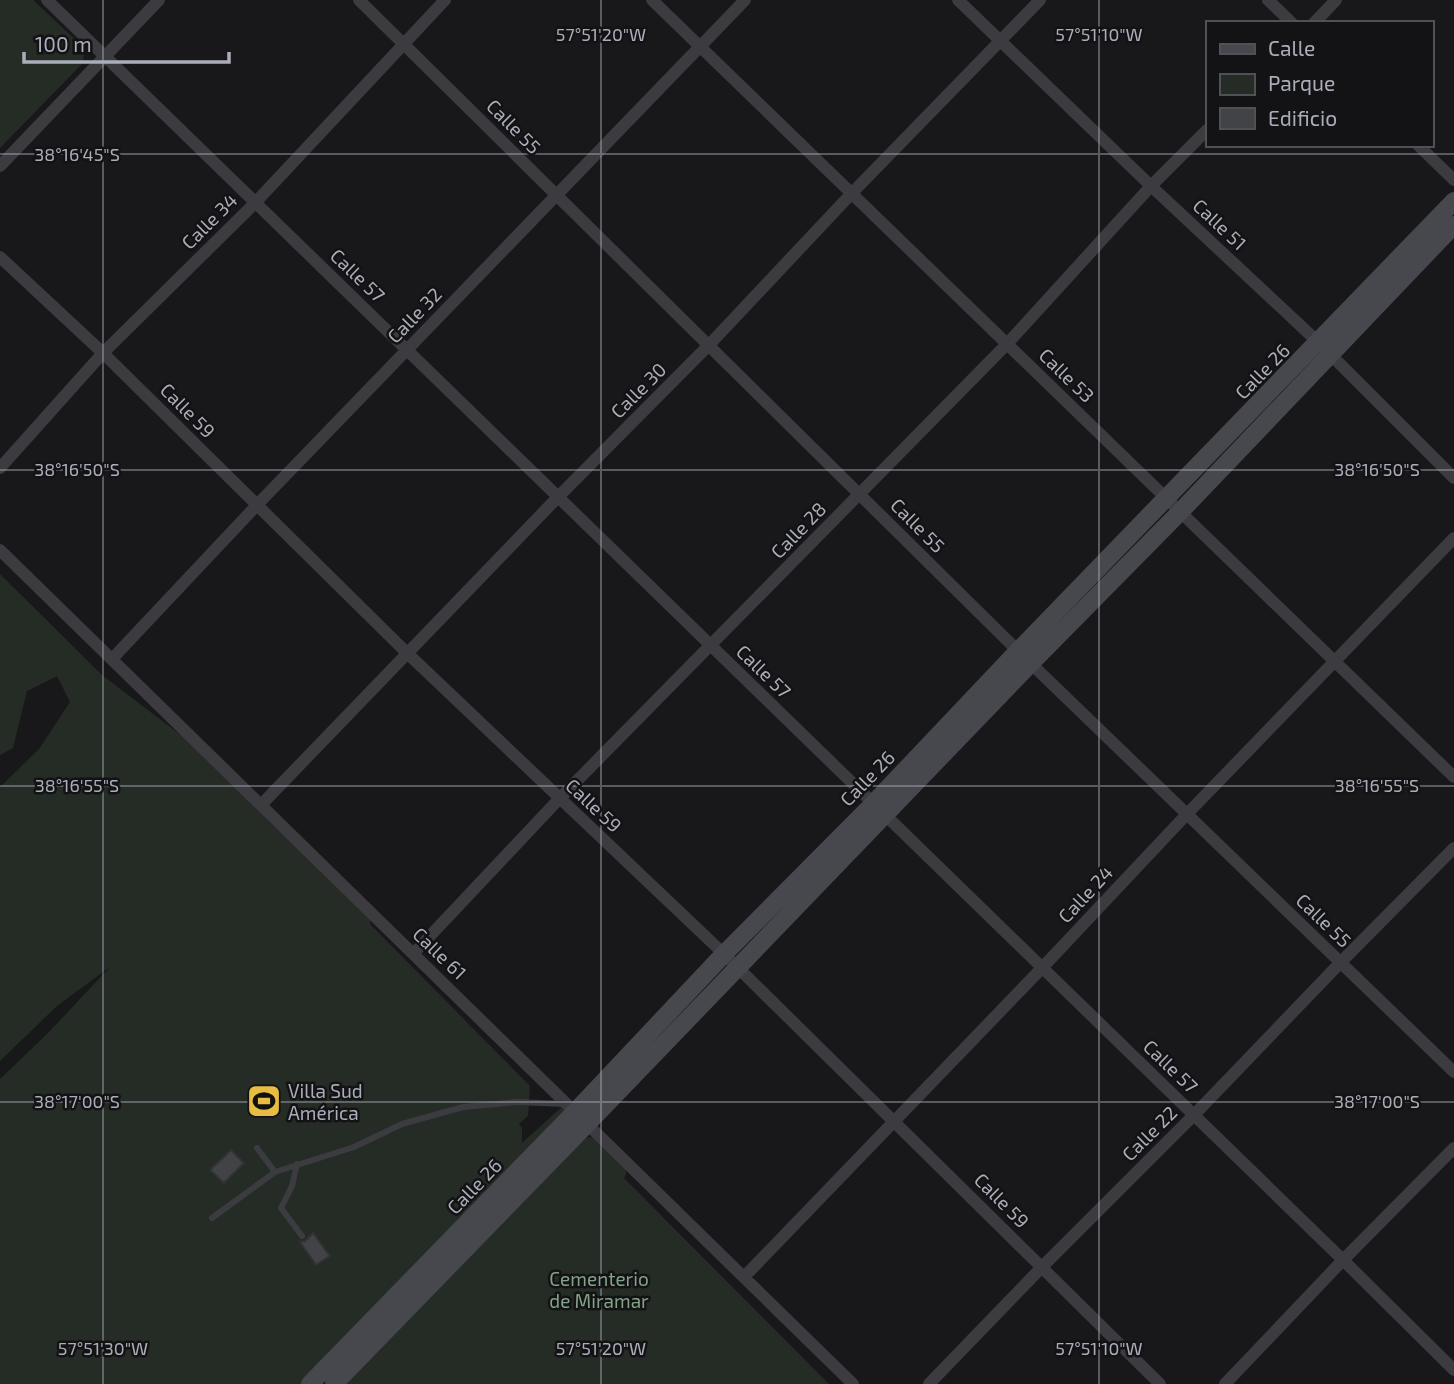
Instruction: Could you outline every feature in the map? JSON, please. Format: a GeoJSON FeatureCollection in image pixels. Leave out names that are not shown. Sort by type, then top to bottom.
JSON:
{"type":"FeatureCollection","features":[{"type":"Feature","properties":{"kind":"main road","name":"Calle 26"},"geometry":{"type":"LineString","coordinates":[[1025,657],[1180,512],[1454,201]]}},
{"type":"Feature","properties":{"kind":"main road","name":"Calle 26"},"geometry":{"type":"LineString","coordinates":[[310,1384],[878,809],[1025,657],[1167,499],[1454,225]]}},
{"type":"Feature","properties":{"kind":"main road","name":"Calle 26"},"geometry":{"type":"LineString","coordinates":[[334,1384],[576,1113]]}},
{"type":"Feature","properties":{"kind":"street","name":"Calle 57"},"geometry":{"type":"LineString","coordinates":[[47,0],[1454,1370]]}},
{"type":"Feature","properties":{"kind":"street"},"geometry":{"type":"LineString","coordinates":[[0,166],[159,0]]}},
{"type":"Feature","properties":{"kind":"street","name":"Calle 55"},"geometry":{"type":"LineString","coordinates":[[359,0],[1025,657],[1454,1072]]}},
{"type":"Feature","properties":{"kind":"street","name":"Calle 34"},"geometry":{"type":"LineString","coordinates":[[0,468],[103,353],[256,202],[446,0]]}},
{"type":"Feature","properties":{"kind":"street","name":"Calle 53"},"geometry":{"type":"LineString","coordinates":[[653,0],[1454,777]]}},
{"type":"Feature","properties":{"kind":"street","name":"Calle 32"},"geometry":{"type":"LineString","coordinates":[[112,659],[257,505],[745,0]]}},
{"type":"Feature","properties":{"kind":"street","name":"Calle 51"},"geometry":{"type":"LineString","coordinates":[[958,0],[1325,349],[1454,478]]}},
{"type":"Feature","properties":{"kind":"street","name":"Calle 30"},"geometry":{"type":"LineString","coordinates":[[261,805],[1040,0]]}},
{"type":"Feature","properties":{"kind":"street"},"geometry":{"type":"LineString","coordinates":[[1268,0],[1290,21]]}},
{"type":"Feature","properties":{"kind":"street"},"geometry":{"type":"LineString","coordinates":[[1316,21],[1336,0]]}},
{"type":"Feature","properties":{"kind":"street","name":"Calle 28"},"geometry":{"type":"LineString","coordinates":[[413,954],[559,799],[1007,344],[1151,186],[1206,131]]}},
{"type":"Feature","properties":{"kind":"street"},"geometry":{"type":"LineString","coordinates":[[1420,147],[1454,180]]}},
{"type":"Feature","properties":{"kind":"street","name":"Calle 59"},"geometry":{"type":"LineString","coordinates":[[0,257],[103,353],[407,653],[895,1121],[1160,1384]]}},
{"type":"Feature","properties":{"kind":"street","name":"Calle 24"},"geometry":{"type":"LineString","coordinates":[[744,1277],[1454,538]]}},
{"type":"Feature","properties":{"kind":"street","name":"Calle 61"},"geometry":{"type":"LineString","coordinates":[[0,550],[853,1384]]}},
{"type":"Feature","properties":{"kind":"street","name":"Calle 22"},"geometry":{"type":"LineString","coordinates":[[929,1384],[1454,848]]}},
{"type":"Feature","properties":{"kind":"street"},"geometry":{"type":"LineString","coordinates":[[1225,1384],[1454,1148]]}},
{"type":"Feature","properties":{"kind":"lane"},"geometry":{"type":"LineString","coordinates":[[212,1218],[275,1172],[354,1147],[402,1124],[463,1107],[517,1102],[576,1113]]}},
{"type":"Feature","properties":{"kind":"lane"},"geometry":{"type":"LineString","coordinates":[[257,1148],[275,1172]]}},
{"type":"Feature","properties":{"kind":"lane"},"geometry":{"type":"LineString","coordinates":[[297,1164],[292,1186],[281,1208],[302,1236]]}},
{"type":"Feature","properties":{"kind":"green space"},"geometry":{"type":"Polygon","coordinates":[[[0,0],[33,0],[81,45],[84,53],[83,63],[0,148],[0,0]]]}},
{"type":"Feature","properties":{"kind":"green space","name":"Villa Sud América"},"geometry":{"type":"Polygon","coordinates":[[[0,574],[102,675],[207,755],[270,823],[370,915],[370,924],[530,1086],[528,1116],[519,1124],[522,1128],[522,1143],[563,1106],[565,1110],[301,1384],[0,1384],[0,1079],[110,967],[57,1006],[0,1061],[0,787],[39,749],[70,702],[57,676],[27,691],[13,748],[0,755],[0,574]]]}},
{"type":"Feature","properties":{"kind":"green space","name":"Cementerio de Miramar"},"geometry":{"type":"Polygon","coordinates":[[[589,1137],[626,1169],[624,1178],[829,1384],[344,1384],[585,1138],[589,1137]]]}},
{"type":"Feature","properties":{"kind":"building"},"geometry":{"type":"Polygon","coordinates":[[[231,1150],[244,1163],[224,1183],[210,1170],[231,1150]]]}},
{"type":"Feature","properties":{"kind":"building"},"geometry":{"type":"Polygon","coordinates":[[[313,1233],[330,1256],[316,1265],[300,1242],[313,1233]]]}},
{"type":"Feature","properties":{"kind":"place","name":"Villa Sud América"},"geometry":{"type":"Point","coordinates":[264,1101]}}]}
